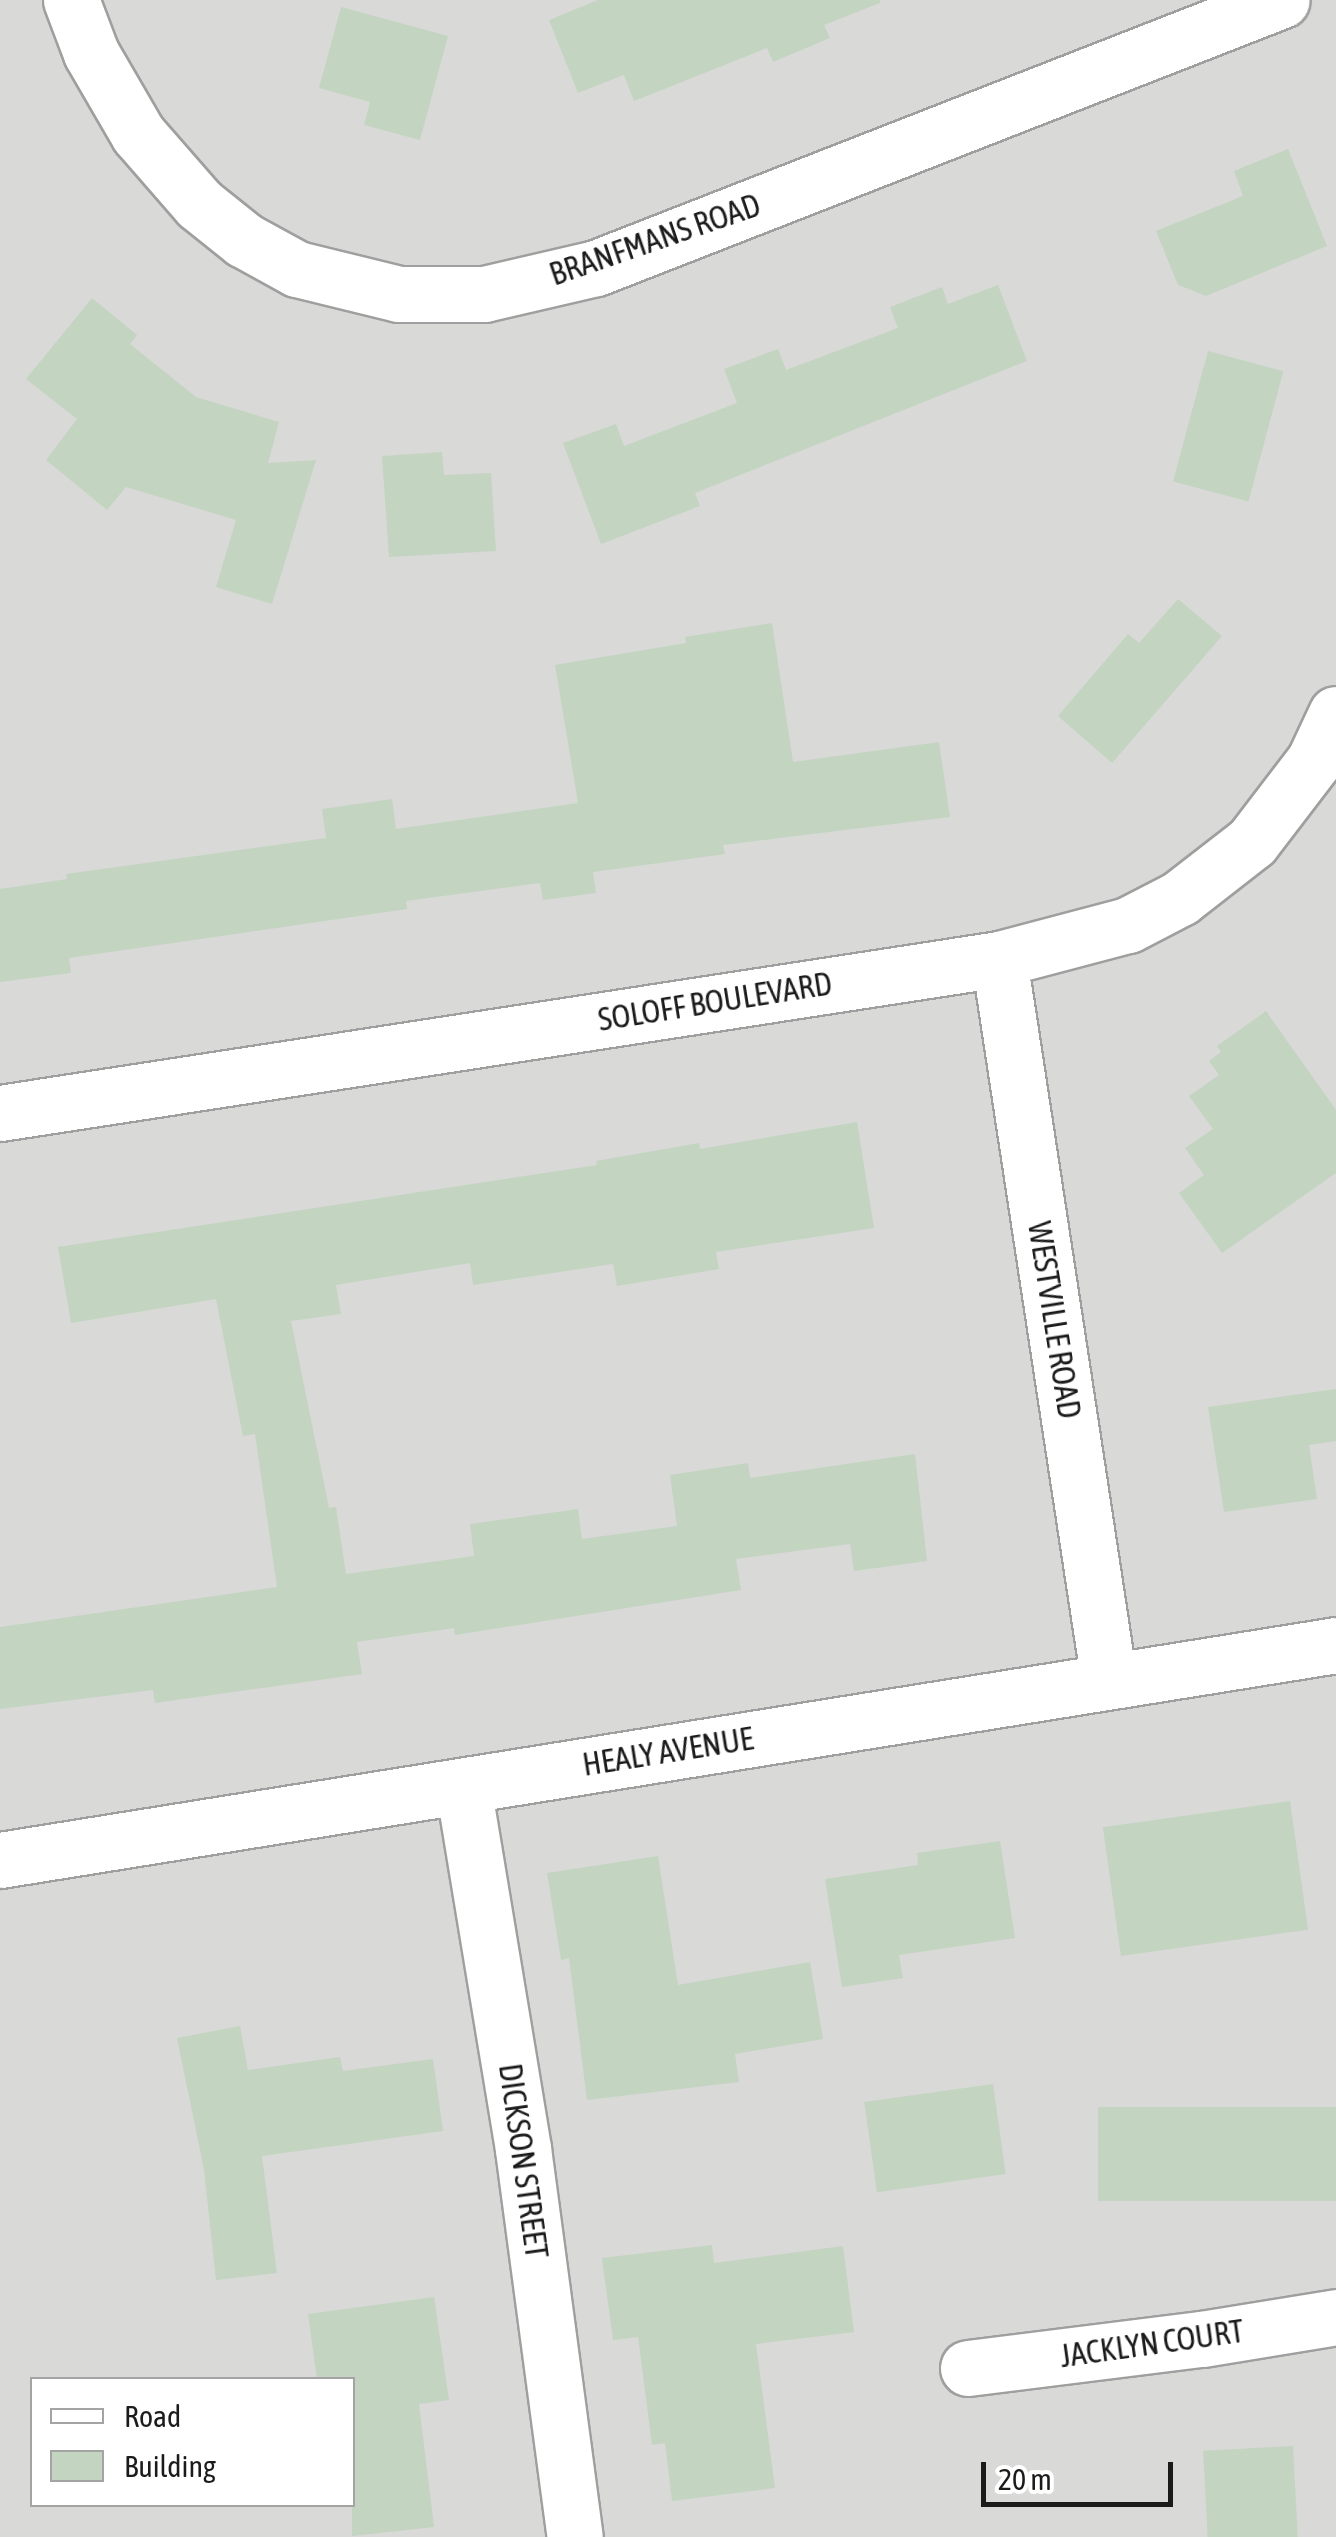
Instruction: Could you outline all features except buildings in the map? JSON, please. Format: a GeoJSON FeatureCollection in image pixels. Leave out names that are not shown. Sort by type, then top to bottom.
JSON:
{"type":"FeatureCollection","features":[{"type":"Feature","properties":{"kind":"street","name":"BRANFMANS ROAD"},"geometry":{"type":"LineString","coordinates":[[71,0],[92,54],[138,134],[199,204],[244,240],[298,268],[399,294],[484,294],[596,268],[1282,0]]}},
{"type":"Feature","properties":{"kind":"street","name":"SOLOFF BOULEVARD"},"geometry":{"type":"LineString","coordinates":[[0,1113],[999,959],[1128,925],[1180,898],[1252,842],[1314,760],[1336,714]]}},
{"type":"Feature","properties":{"kind":"street","name":"WESTVILLE ROAD"},"geometry":{"type":"LineString","coordinates":[[999,959],[1109,1681]]}},
{"type":"Feature","properties":{"kind":"street","name":"HEALY AVENUE"},"geometry":{"type":"LineString","coordinates":[[0,1860],[1336,1645]]}},
{"type":"Feature","properties":{"kind":"street","name":"DICKSON STREET"},"geometry":{"type":"LineString","coordinates":[[463,1786],[523,2149],[575,2537]]}},
{"type":"Feature","properties":{"kind":"street","name":"JACKLYN COURT"},"geometry":{"type":"LineString","coordinates":[[968,2368],[1202,2339],[1336,2317]]}},
{"type":"Feature","properties":{"kind":"shaded area"},"geometry":{"type":"Polygon","coordinates":[[[0,0],[1336,0],[1336,2537],[0,2537],[0,0]]]}}]}
